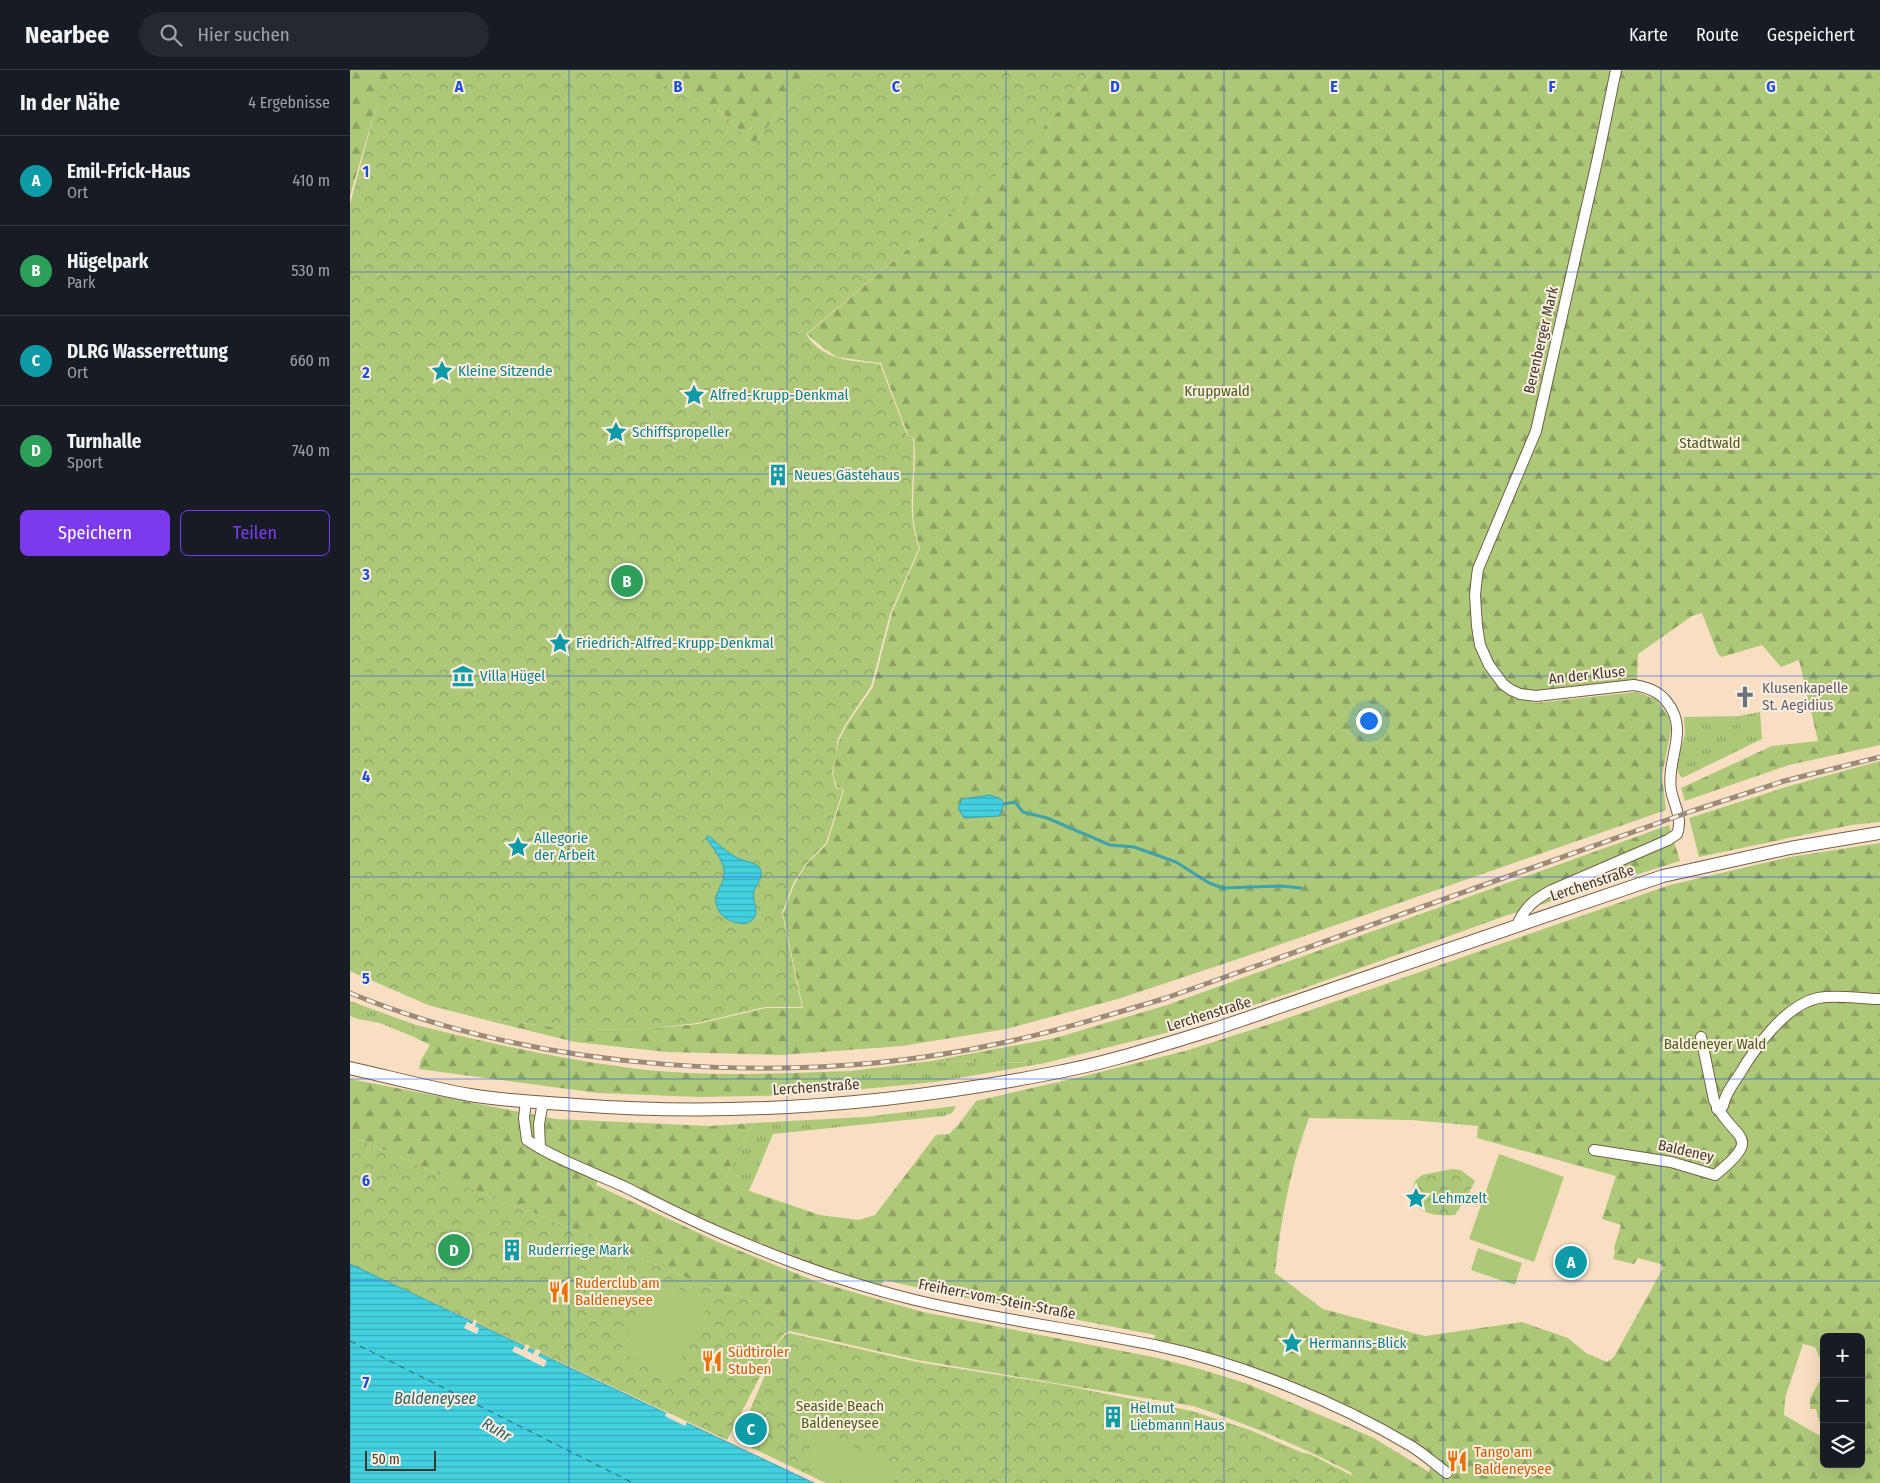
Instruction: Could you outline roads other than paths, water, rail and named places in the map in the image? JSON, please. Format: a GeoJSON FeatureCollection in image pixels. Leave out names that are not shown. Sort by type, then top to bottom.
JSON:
{"type":"FeatureCollection","features":[{"type":"Feature","properties":{"kind":"main road","name":"Lerchenstraße"},"geometry":{"type":"LineString","coordinates":[[526,1101],[636,1109],[680,1110],[803,1106],[968,1088],[1055,1073],[1141,1052],[1215,1030],[1663,876],[1790,848],[1880,833]]}},
{"type":"Feature","properties":{"kind":"main road"},"geometry":{"type":"LineString","coordinates":[[350,1068],[471,1095],[526,1101]]}},
{"type":"Feature","properties":{"kind":"street","name":"Berenberger Mark"},"geometry":{"type":"LineString","coordinates":[[1475,609],[1478,569],[1536,431],[1616,70]]}},
{"type":"Feature","properties":{"kind":"street","name":"An der Kluse"},"geometry":{"type":"LineString","coordinates":[[1475,609],[1480,645],[1489,665],[1503,684],[1511,690],[1520,694],[1536,696],[1634,685],[1646,687],[1666,699],[1678,722],[1678,735],[1670,770],[1671,790],[1681,822],[1677,834],[1668,840],[1540,896],[1523,912],[1517,925]]}},
{"type":"Feature","properties":{"kind":"street"},"geometry":{"type":"LineString","coordinates":[[1718,1109],[1723,1106],[1724,1099],[1759,1043],[1780,1022],[1802,1005],[1809,1001],[1824,998],[1880,999]]}},
{"type":"Feature","properties":{"kind":"street","name":"Baldeney"},"geometry":{"type":"LineString","coordinates":[[1594,1150],[1671,1162],[1715,1175],[1737,1157],[1742,1144],[1736,1130],[1718,1109],[1712,1093],[1701,1037]]}},
{"type":"Feature","properties":{"kind":"street","name":"Freiherr-vom-Stein-Straße"},"geometry":{"type":"LineString","coordinates":[[526,1101],[524,1118],[527,1140],[540,1148],[722,1234],[816,1272],[917,1300],[1086,1334],[1154,1345],[1207,1358],[1331,1404],[1374,1425],[1414,1448],[1446,1473]]}},
{"type":"Feature","properties":{"kind":"street"},"geometry":{"type":"LineString","coordinates":[[540,1148],[538,1124],[543,1102]]}},
{"type":"Feature","properties":{"kind":"water"},"geometry":{"type":"Polygon","coordinates":[[[990,795],[1001,799],[1004,804],[999,816],[964,818],[958,808],[962,799],[990,795]]]}},
{"type":"Feature","properties":{"kind":"water"},"geometry":{"type":"Polygon","coordinates":[[[709,836],[733,856],[756,865],[760,869],[760,879],[753,895],[756,912],[753,919],[747,923],[734,922],[723,917],[720,913],[716,896],[723,879],[724,870],[721,860],[706,837],[709,836]]]}},
{"type":"Feature","properties":{"kind":"water","name":"Baldeneysee"},"geometry":{"type":"Polygon","coordinates":[[[350,1264],[814,1483],[350,1483],[350,1264]]]}},
{"type":"Feature","properties":{"kind":"waterway"},"geometry":{"type":"LineString","coordinates":[[1004,804],[1015,802],[1023,812],[1047,818],[1110,845],[1134,847],[1176,862],[1209,883],[1223,888],[1281,886],[1301,888]]}},
{"type":"Feature","properties":{"kind":"railway"},"geometry":{"type":"LineString","coordinates":[[350,993],[425,1020],[504,1040],[586,1055],[669,1065],[754,1068],[837,1066],[919,1058],[1018,1039],[1082,1023],[1166,998],[1692,811],[1784,781],[1880,757]]}},
{"type":"Feature","properties":{"kind":"place","name":"Kleine Sitzende"},"geometry":{"type":"Point","coordinates":[442,371]}},
{"type":"Feature","properties":{"kind":"place","name":"Alfred-Krupp-Denkmal"},"geometry":{"type":"Point","coordinates":[694,395]}},
{"type":"Feature","properties":{"kind":"place","name":"Schiffspropeller"},"geometry":{"type":"Point","coordinates":[616,432]}},
{"type":"Feature","properties":{"kind":"place","name":"Neues Gästehaus"},"geometry":{"type":"Point","coordinates":[778,475]}},
{"type":"Feature","properties":{"kind":"place","name":"Hügelpark"},"geometry":{"type":"Point","coordinates":[627,581]}},
{"type":"Feature","properties":{"kind":"place","name":"Friedrich-Alfred-Krupp-Denkmal"},"geometry":{"type":"Point","coordinates":[560,643]}},
{"type":"Feature","properties":{"kind":"place","name":"Villa Hügel"},"geometry":{"type":"Point","coordinates":[463,676]}},
{"type":"Feature","properties":{"kind":"place","name":"Klusenkapelle St. Aegidius"},"geometry":{"type":"Point","coordinates":[1745,697]}},
{"type":"Feature","properties":{"kind":"place","name":"Allegorie der Arbeit"},"geometry":{"type":"Point","coordinates":[518,847]}},
{"type":"Feature","properties":{"kind":"place","name":"Lehmzelt"},"geometry":{"type":"Point","coordinates":[1416,1198]}},
{"type":"Feature","properties":{"kind":"place","name":"Turnhalle"},"geometry":{"type":"Point","coordinates":[454,1250]}},
{"type":"Feature","properties":{"kind":"place","name":"Ruderriege Mark"},"geometry":{"type":"Point","coordinates":[512,1250]}},
{"type":"Feature","properties":{"kind":"place","name":"Emil-Frick-Haus"},"geometry":{"type":"Point","coordinates":[1571,1262]}},
{"type":"Feature","properties":{"kind":"place","name":"Ruderclub am Baldeneysee"},"geometry":{"type":"Point","coordinates":[559,1292]}},
{"type":"Feature","properties":{"kind":"place","name":"Hermanns-Blick"},"geometry":{"type":"Point","coordinates":[1292,1343]}},
{"type":"Feature","properties":{"kind":"place","name":"Südtiroler Stuben"},"geometry":{"type":"Point","coordinates":[712,1361]}},
{"type":"Feature","properties":{"kind":"place","name":"Helmut Liebmann Haus"},"geometry":{"type":"Point","coordinates":[1113,1417]}},
{"type":"Feature","properties":{"kind":"place","name":"DLRG Wasserrettung"},"geometry":{"type":"Point","coordinates":[751,1429]}},
{"type":"Feature","properties":{"kind":"place","name":"Tango am Baldeneysee"},"geometry":{"type":"Point","coordinates":[1457,1461]}},
{"type":"Feature","properties":{"kind":"park label","name":"Kruppwald"},"geometry":{"type":"Point","coordinates":[1217,391]}},
{"type":"Feature","properties":{"kind":"park label","name":"Stadtwald"},"geometry":{"type":"Point","coordinates":[1710,443]}},
{"type":"Feature","properties":{"kind":"park label","name":"Baldeneyer Wald"},"geometry":{"type":"Point","coordinates":[1715,1044]}},
{"type":"Feature","properties":{"kind":"park label","name":"Seaside Beach Baldeneysee"},"geometry":{"type":"Point","coordinates":[840,1414]}},
{"type":"Feature","properties":{"kind":"water label","name":"Ruhr"},"geometry":{"type":"Point","coordinates":[497,1429]}}]}
